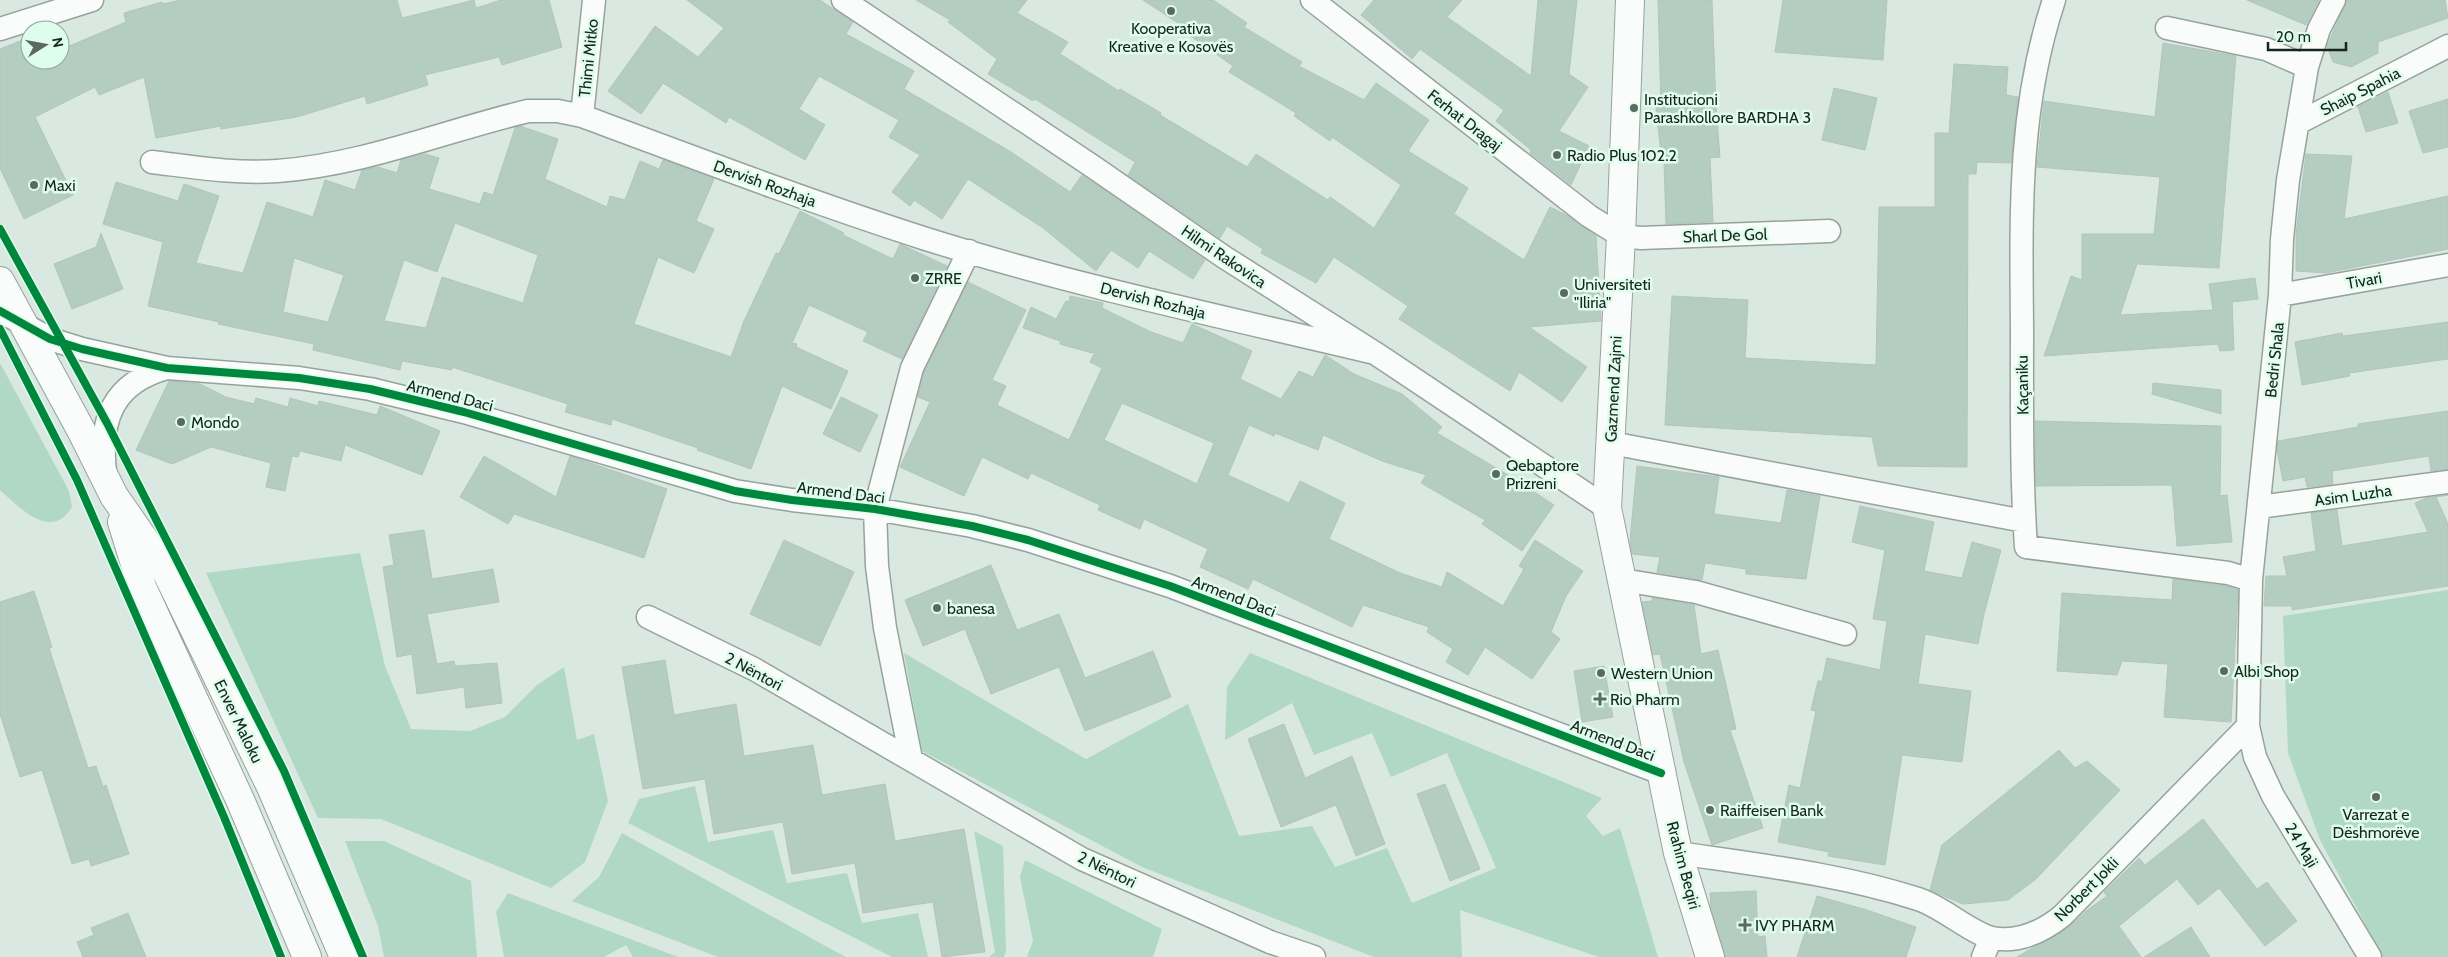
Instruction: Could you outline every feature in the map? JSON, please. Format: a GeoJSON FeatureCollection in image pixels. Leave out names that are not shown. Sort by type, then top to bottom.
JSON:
{"type":"FeatureCollection","features":[{"type":"Feature","properties":{"kind":"main road","name":"Gazmend Zajmi"},"geometry":{"type":"LineString","coordinates":[[1630,0],[1621,236],[1607,508],[1661,773]]}},
{"type":"Feature","properties":{"kind":"main road","name":"Enver Maloku"},"geometry":{"type":"LineString","coordinates":[[0,281],[81,430],[110,489],[142,587],[241,802],[307,957]]}},
{"type":"Feature","properties":{"kind":"main road","name":"Enver Maloku"},"geometry":{"type":"LineString","coordinates":[[110,489],[166,571],[271,787],[344,957]]}},
{"type":"Feature","properties":{"kind":"main road","name":"Rrahim Beqiri"},"geometry":{"type":"LineString","coordinates":[[1661,773],[1678,853],[1710,957]]}},
{"type":"Feature","properties":{"kind":"street"},"geometry":{"type":"LineString","coordinates":[[0,29],[92,0]]}},
{"type":"Feature","properties":{"kind":"street","name":"Thimi Mitko"},"geometry":{"type":"LineString","coordinates":[[582,116],[594,0]]}},
{"type":"Feature","properties":{"kind":"street","name":"Hilmi Rakovica"},"geometry":{"type":"LineString","coordinates":[[843,0],[1092,166],[1224,257],[1375,354],[1607,508]]}},
{"type":"Feature","properties":{"kind":"street","name":"Ferhat Dragaj"},"geometry":{"type":"LineString","coordinates":[[1312,0],[1589,216],[1621,236]]}},
{"type":"Feature","properties":{"kind":"street","name":"Kaçaniku"},"geometry":{"type":"LineString","coordinates":[[2054,0],[2031,87],[2022,162],[2024,520],[2026,547],[2228,573],[2251,580]]}},
{"type":"Feature","properties":{"kind":"street","name":"Bedri Shala"},"geometry":{"type":"LineString","coordinates":[[2248,726],[2251,580],[2280,295],[2282,239],[2288,180],[2307,67],[2319,29],[2334,0]]}},
{"type":"Feature","properties":{"kind":"street"},"geometry":{"type":"LineString","coordinates":[[2167,28],[2266,49],[2307,67]]}},
{"type":"Feature","properties":{"kind":"street","name":"Shaip Spahia"},"geometry":{"type":"LineString","coordinates":[[2298,123],[2448,46]]}},
{"type":"Feature","properties":{"kind":"street","name":"Dervish Rozhaja"},"geometry":{"type":"LineString","coordinates":[[152,162],[218,171],[276,171],[341,162],[528,111],[558,110],[582,116],[792,193],[969,251],[1047,274],[1375,354]]}},
{"type":"Feature","properties":{"kind":"street","name":"Sharl De Gol"},"geometry":{"type":"LineString","coordinates":[[1621,236],[1641,238],[1829,231]]}},
{"type":"Feature","properties":{"kind":"street"},"geometry":{"type":"LineString","coordinates":[[911,759],[885,628],[877,566],[875,509],[912,368],[969,251]]}},
{"type":"Feature","properties":{"kind":"street","name":"Tivari"},"geometry":{"type":"LineString","coordinates":[[2280,295],[2448,264]]}},
{"type":"Feature","properties":{"kind":"street","name":"Armend Daci"},"geometry":{"type":"LineString","coordinates":[[0,311],[64,345],[167,368],[299,378],[370,389],[464,412],[735,491],[792,500],[875,509],[972,526],[1076,554],[1170,586],[1661,773]]}},
{"type":"Feature","properties":{"kind":"street","name":"Armend Daci"},"geometry":{"type":"LineString","coordinates":[[110,489],[102,446],[104,431],[112,407],[130,384],[146,374],[167,368]]}},
{"type":"Feature","properties":{"kind":"street"},"geometry":{"type":"LineString","coordinates":[[1611,443],[2024,520]]}},
{"type":"Feature","properties":{"kind":"street","name":"Asim Luzha"},"geometry":{"type":"LineString","coordinates":[[2259,507],[2448,482]]}},
{"type":"Feature","properties":{"kind":"street"},"geometry":{"type":"LineString","coordinates":[[1622,580],[1696,592],[1845,634]]}},
{"type":"Feature","properties":{"kind":"street","name":"2 Nëntori"},"geometry":{"type":"LineString","coordinates":[[648,617],[754,670],[1082,859],[1270,942],[1314,957]]}},
{"type":"Feature","properties":{"kind":"street","name":"Norbert Jokli"},"geometry":{"type":"LineString","coordinates":[[1678,853],[1807,872],[1868,885],[1921,900],[1987,947],[2047,928],[2062,916],[2248,726]]}},
{"type":"Feature","properties":{"kind":"street","name":"24 Maji"},"geometry":{"type":"LineString","coordinates":[[2248,726],[2256,757],[2273,796],[2370,957]]}},
{"type":"Feature","properties":{"kind":"green space"},"geometry":{"type":"Polygon","coordinates":[[[0,363],[69,491],[72,507],[64,517],[55,522],[35,518],[16,505],[0,490],[0,363]]]}},
{"type":"Feature","properties":{"kind":"green space"},"geometry":{"type":"Polygon","coordinates":[[[360,553],[385,666],[411,729],[470,731],[505,717],[537,685],[564,667],[577,740],[594,734],[608,801],[585,862],[551,888],[381,819],[318,818],[206,573],[360,553]]]}},
{"type":"Feature","properties":{"kind":"green space","name":"Varrezat e Dëshmorëve"},"geometry":{"type":"Polygon","coordinates":[[[2448,590],[2448,957],[2383,957],[2320,840],[2288,753],[2283,616],[2448,590]]]}},
{"type":"Feature","properties":{"kind":"green space"},"geometry":{"type":"Polygon","coordinates":[[[904,653],[1086,759],[1188,704],[1239,836],[1312,826],[1335,867],[1387,848],[1412,903],[1496,868],[1447,753],[1391,777],[1372,733],[1314,755],[1292,703],[1225,740],[1227,687],[1250,653],[1602,798],[1586,816],[1603,836],[1620,828],[1658,957],[1599,957],[1460,910],[1462,957],[1374,957],[1142,867],[922,751],[904,653]]]}},
{"type":"Feature","properties":{"kind":"green space"},"geometry":{"type":"Polygon","coordinates":[[[695,786],[708,842],[773,830],[787,883],[847,873],[862,923],[918,913],[928,957],[892,957],[628,823],[639,799],[695,786]]]}},
{"type":"Feature","properties":{"kind":"green space"},"geometry":{"type":"Polygon","coordinates":[[[974,831],[1003,846],[1006,951],[1004,957],[989,957],[995,952],[974,831]]]}},
{"type":"Feature","properties":{"kind":"green space"},"geometry":{"type":"Polygon","coordinates":[[[622,833],[846,957],[718,957],[572,901],[599,877],[622,833]]]}},
{"type":"Feature","properties":{"kind":"green space"},"geometry":{"type":"Polygon","coordinates":[[[345,841],[384,841],[471,881],[477,957],[384,957],[378,926],[345,841]]]}},
{"type":"Feature","properties":{"kind":"green space"},"geometry":{"type":"Polygon","coordinates":[[[1025,860],[1162,929],[1153,957],[1027,957],[1033,941],[1020,877],[1025,860]]]}},
{"type":"Feature","properties":{"kind":"green space"},"geometry":{"type":"Polygon","coordinates":[[[508,893],[678,957],[633,957],[626,945],[604,957],[504,957],[496,912],[508,893]]]}},
{"type":"Feature","properties":{"kind":"building"},"geometry":{"type":"Polygon","coordinates":[[[180,0],[397,0],[402,18],[474,0],[476,8],[501,0],[549,0],[562,47],[502,65],[499,57],[425,75],[428,85],[367,104],[365,96],[297,117],[221,129],[221,126],[156,138],[144,77],[99,95],[95,87],[35,117],[73,195],[24,219],[0,168],[0,49],[20,41],[20,70],[70,70],[70,46],[126,22],[124,13],[162,2],[163,4],[180,0]]]}},
{"type":"Feature","properties":{"kind":"building"},"geometry":{"type":"Polygon","coordinates":[[[687,0],[820,0],[853,22],[846,34],[914,71],[904,89],[1011,152],[1070,192],[1082,175],[1205,260],[1193,279],[1149,251],[1138,268],[1111,250],[1096,271],[1043,228],[968,179],[942,219],[914,200],[910,206],[892,192],[920,155],[889,137],[899,120],[819,76],[799,109],[825,125],[805,160],[729,117],[726,123],[663,83],[641,114],[608,91],[655,26],[698,57],[724,28],[687,0]]]}},
{"type":"Feature","properties":{"kind":"building"},"geometry":{"type":"Polygon","coordinates":[[[916,0],[1027,0],[1017,13],[1068,42],[1060,54],[1119,91],[1120,89],[1161,113],[1160,115],[1247,167],[1256,154],[1328,200],[1330,197],[1374,228],[1401,185],[1332,137],[1330,141],[1294,116],[1296,113],[1229,72],[1233,66],[1179,28],[1181,25],[1143,0],[1213,0],[1247,23],[1244,27],[1302,62],[1299,66],[1364,100],[1376,83],[1429,120],[1408,151],[1468,188],[1454,214],[1524,260],[1550,207],[1568,216],[1596,236],[1601,321],[1529,327],[1587,367],[1562,402],[1519,372],[1510,391],[1399,319],[1408,306],[1334,257],[1316,283],[1261,253],[1263,249],[1227,226],[1220,238],[1128,175],[1135,162],[1035,99],[1033,101],[988,74],[997,59],[948,22],[950,20],[916,0]]]}},
{"type":"Feature","properties":{"kind":"building"},"geometry":{"type":"Polygon","coordinates":[[[1374,0],[1462,0],[1447,17],[1531,76],[1538,0],[1577,0],[1569,74],[1588,87],[1559,131],[1589,146],[1571,185],[1530,153],[1531,150],[1496,121],[1504,110],[1420,49],[1412,59],[1361,15],[1374,0]]]}},
{"type":"Feature","properties":{"kind":"building"},"geometry":{"type":"Polygon","coordinates":[[[1658,0],[1712,0],[1720,157],[1710,158],[1713,222],[1666,224],[1664,162],[1662,163],[1656,108],[1661,107],[1658,0]]]}},
{"type":"Feature","properties":{"kind":"building"},"geometry":{"type":"Polygon","coordinates":[[[1783,0],[1887,0],[1883,60],[1775,52],[1783,0]]]}},
{"type":"Feature","properties":{"kind":"building"},"geometry":{"type":"Polygon","coordinates":[[[2247,0],[2319,0],[2306,25],[2247,0]]]}},
{"type":"Feature","properties":{"kind":"building"},"geometry":{"type":"Polygon","coordinates":[[[2347,0],[2445,0],[2448,18],[2378,42],[2378,53],[2351,67],[2333,62],[2327,46],[2347,0]]]}},
{"type":"Feature","properties":{"kind":"building"},"geometry":{"type":"Polygon","coordinates":[[[2163,43],[2236,56],[2219,268],[2137,264],[2120,315],[2213,310],[2209,284],[2255,278],[2258,299],[2232,302],[2234,350],[2220,351],[2218,344],[2044,356],[2071,276],[2082,280],[2082,234],[2154,234],[2160,177],[2037,167],[2044,101],[2155,117],[2163,43]]]}},
{"type":"Feature","properties":{"kind":"building"},"geometry":{"type":"Polygon","coordinates":[[[1954,64],[2008,67],[2006,95],[2018,97],[2011,163],[1977,162],[1976,174],[1968,174],[1967,467],[1878,466],[1872,437],[1665,425],[1672,296],[1748,300],[1745,358],[1876,365],[1879,207],[1935,207],[1935,133],[1949,133],[1954,64]]]}},
{"type":"Feature","properties":{"kind":"building"},"geometry":{"type":"Polygon","coordinates":[[[1834,88],[1877,98],[1865,150],[1822,140],[1834,88]]]}},
{"type":"Feature","properties":{"kind":"building"},"geometry":{"type":"Polygon","coordinates":[[[2388,92],[2398,123],[2366,132],[2358,107],[2388,92]]]}},
{"type":"Feature","properties":{"kind":"building"},"geometry":{"type":"Polygon","coordinates":[[[2448,99],[2448,147],[2423,153],[2409,111],[2448,99]]]}},
{"type":"Feature","properties":{"kind":"building"},"geometry":{"type":"Polygon","coordinates":[[[520,126],[558,139],[545,179],[607,207],[610,196],[625,200],[640,161],[659,169],[663,160],[714,179],[696,221],[714,229],[694,273],[658,257],[634,324],[731,357],[744,321],[776,253],[779,254],[800,211],[844,233],[843,235],[893,259],[900,244],[947,266],[902,359],[863,341],[868,332],[809,305],[792,343],[797,344],[796,347],[848,371],[831,409],[782,386],[751,469],[697,450],[698,448],[612,419],[611,425],[565,412],[568,404],[452,367],[452,370],[402,361],[400,370],[313,350],[314,344],[218,324],[219,322],[148,306],[163,242],[103,224],[116,182],[178,201],[184,184],[219,196],[196,263],[243,273],[267,202],[313,217],[325,180],[355,190],[362,170],[378,167],[397,173],[401,160],[425,154],[439,158],[429,189],[480,204],[484,192],[493,195],[515,128],[520,126]],[[455,223],[437,272],[404,260],[384,321],[426,328],[442,277],[523,303],[538,255],[455,223]],[[294,258],[283,312],[328,322],[344,275],[294,258]]]}},
{"type":"Feature","properties":{"kind":"building"},"geometry":{"type":"Polygon","coordinates":[[[2306,154],[2352,156],[2344,219],[2448,196],[2448,249],[2326,273],[2296,271],[2296,234],[2306,154]]]}},
{"type":"Feature","properties":{"kind":"building"},"geometry":{"type":"Polygon","coordinates":[[[101,233],[123,289],[72,309],[54,264],[96,247],[101,233]]]}},
{"type":"Feature","properties":{"kind":"building"},"geometry":{"type":"Polygon","coordinates":[[[968,282],[1026,310],[992,380],[1006,386],[997,405],[1069,440],[1102,368],[1090,362],[1095,352],[1092,353],[1060,344],[1060,341],[1023,328],[1031,307],[1056,319],[1066,301],[1069,302],[1070,296],[1103,303],[1102,308],[1151,332],[1183,343],[1192,324],[1252,351],[1240,379],[1281,399],[1299,371],[1313,377],[1325,355],[1354,374],[1402,394],[1442,427],[1437,433],[1518,481],[1554,505],[1522,551],[1482,524],[1485,520],[1421,483],[1426,475],[1382,461],[1323,435],[1318,450],[1275,433],[1274,436],[1249,425],[1228,475],[1289,503],[1300,481],[1345,503],[1329,539],[1400,573],[1442,587],[1447,572],[1503,606],[1524,569],[1519,566],[1535,540],[1583,571],[1566,596],[1551,632],[1560,639],[1532,679],[1485,647],[1468,675],[1446,662],[1453,649],[1427,632],[1429,627],[1363,605],[1352,627],[1253,579],[1248,589],[1200,567],[1208,549],[1144,519],[1140,529],[1098,510],[1100,505],[1031,473],[1028,479],[982,457],[964,496],[900,467],[930,402],[918,397],[924,373],[968,282]],[[1122,403],[1104,440],[1197,484],[1214,443],[1122,403]]]}},
{"type":"Feature","properties":{"kind":"building"},"geometry":{"type":"Polygon","coordinates":[[[2448,322],[2448,359],[2349,373],[2350,376],[2302,385],[2295,342],[2342,333],[2343,336],[2448,322]]]}},
{"type":"Feature","properties":{"kind":"building"},"geometry":{"type":"Polygon","coordinates":[[[169,381],[200,384],[226,397],[254,404],[256,398],[288,407],[290,398],[318,406],[319,401],[377,415],[380,406],[440,431],[422,475],[345,445],[341,461],[300,451],[298,457],[292,456],[285,491],[266,487],[271,463],[211,447],[172,464],[136,450],[169,381]]]}},
{"type":"Feature","properties":{"kind":"building"},"geometry":{"type":"Polygon","coordinates":[[[2153,383],[2221,390],[2221,414],[2152,394],[2153,383]]]}},
{"type":"Feature","properties":{"kind":"building"},"geometry":{"type":"Polygon","coordinates":[[[841,397],[878,415],[860,452],[823,434],[841,397]]]}},
{"type":"Feature","properties":{"kind":"building"},"geometry":{"type":"Polygon","coordinates":[[[2448,411],[2448,469],[2431,471],[2429,456],[2332,471],[2333,484],[2307,487],[2305,477],[2283,481],[2277,450],[2278,441],[2358,427],[2358,424],[2448,411]]]}},
{"type":"Feature","properties":{"kind":"building"},"geometry":{"type":"Polygon","coordinates":[[[2035,421],[2221,426],[2220,496],[2227,495],[2232,542],[2177,546],[2172,485],[2036,486],[2035,421]]]}},
{"type":"Feature","properties":{"kind":"building"},"geometry":{"type":"Polygon","coordinates":[[[484,456],[556,497],[570,456],[667,489],[644,558],[514,514],[508,524],[460,497],[484,456]]]}},
{"type":"Feature","properties":{"kind":"building"},"geometry":{"type":"Polygon","coordinates":[[[1637,466],[1719,477],[1714,514],[1781,523],[1787,490],[1820,496],[1806,579],[1746,574],[1746,569],[1705,563],[1702,580],[1657,572],[1660,557],[1632,554],[1630,540],[1637,466]]]}},
{"type":"Feature","properties":{"kind":"building"},"geometry":{"type":"Polygon","coordinates":[[[2448,495],[2436,497],[2448,524],[2448,586],[2292,610],[2292,606],[2264,606],[2266,576],[2287,576],[2283,557],[2316,551],[2311,513],[2337,510],[2342,546],[2428,532],[2415,503],[2426,498],[2448,495]]]}},
{"type":"Feature","properties":{"kind":"building"},"geometry":{"type":"Polygon","coordinates":[[[1860,506],[1934,522],[1924,571],[1962,578],[1972,542],[2001,550],[1978,644],[1925,634],[1918,684],[1971,691],[1962,762],[1902,755],[1885,865],[1828,856],[1829,852],[1778,842],[1789,785],[1800,788],[1816,711],[1811,710],[1818,681],[1822,681],[1827,658],[1880,670],[1887,621],[1873,619],[1885,550],[1852,542],[1860,506]]]}},
{"type":"Feature","properties":{"kind":"building"},"geometry":{"type":"Polygon","coordinates":[[[424,530],[432,579],[493,569],[499,602],[427,614],[437,664],[454,661],[455,666],[497,663],[502,703],[466,708],[464,687],[417,694],[412,654],[397,657],[383,567],[394,565],[389,535],[424,530]]]}},
{"type":"Feature","properties":{"kind":"building"},"geometry":{"type":"Polygon","coordinates":[[[784,540],[854,572],[820,646],[750,614],[784,540]]]}},
{"type":"Feature","properties":{"kind":"building"},"geometry":{"type":"Polygon","coordinates":[[[991,565],[1017,630],[1059,614],[1085,678],[1153,651],[1171,697],[1085,731],[1059,667],[991,694],[965,629],[923,646],[905,600],[991,565]]]}},
{"type":"Feature","properties":{"kind":"building"},"geometry":{"type":"Polygon","coordinates":[[[2173,579],[2225,586],[2238,590],[2231,722],[2164,717],[2168,664],[2122,661],[2117,675],[2057,671],[2062,593],[2172,600],[2173,579]]]}},
{"type":"Feature","properties":{"kind":"building"},"geometry":{"type":"Polygon","coordinates":[[[34,591],[52,647],[49,648],[88,768],[96,766],[103,787],[106,785],[129,854],[91,866],[89,859],[72,864],[42,770],[20,777],[0,714],[0,602],[34,591]]]}},
{"type":"Feature","properties":{"kind":"building"},"geometry":{"type":"Polygon","coordinates":[[[1652,598],[1694,605],[1701,654],[1718,650],[1736,729],[1730,730],[1763,828],[1712,845],[1684,762],[1660,654],[1653,655],[1642,602],[1652,601],[1652,598]]]}},
{"type":"Feature","properties":{"kind":"building"},"geometry":{"type":"Polygon","coordinates":[[[665,660],[674,715],[736,704],[744,756],[813,745],[822,795],[885,784],[895,841],[964,829],[985,952],[942,957],[933,902],[863,913],[855,863],[792,874],[783,822],[714,834],[705,779],[643,789],[622,667],[665,660]]]}},
{"type":"Feature","properties":{"kind":"building"},"geometry":{"type":"Polygon","coordinates":[[[1604,666],[1613,717],[1582,722],[1574,671],[1604,666]]]}},
{"type":"Feature","properties":{"kind":"building"},"geometry":{"type":"Polygon","coordinates":[[[1284,724],[1305,778],[1352,756],[1385,844],[1356,856],[1336,805],[1281,827],[1248,739],[1284,724]]]}},
{"type":"Feature","properties":{"kind":"building"},"geometry":{"type":"Polygon","coordinates":[[[2059,750],[2075,768],[2087,761],[2120,790],[2036,879],[2008,900],[1963,904],[1930,890],[1942,845],[2059,750]]]}},
{"type":"Feature","properties":{"kind":"building"},"geometry":{"type":"Polygon","coordinates":[[[1445,784],[1480,869],[1450,881],[1417,794],[1445,784]]]}},
{"type":"Feature","properties":{"kind":"building"},"geometry":{"type":"Polygon","coordinates":[[[2203,819],[2257,889],[2267,882],[2297,921],[2265,946],[2219,888],[2198,905],[2177,879],[2119,926],[2141,957],[2017,957],[2070,926],[2086,911],[2107,896],[2104,892],[2139,858],[2145,865],[2203,819]]]}},
{"type":"Feature","properties":{"kind":"building"},"geometry":{"type":"Polygon","coordinates":[[[1756,891],[1758,937],[1765,936],[1767,957],[1725,957],[1711,908],[1710,893],[1756,891]]]}},
{"type":"Feature","properties":{"kind":"building"},"geometry":{"type":"Polygon","coordinates":[[[1817,896],[1867,910],[1916,927],[1906,957],[1797,957],[1817,896]]]}},
{"type":"Feature","properties":{"kind":"building"},"geometry":{"type":"Polygon","coordinates":[[[128,913],[146,957],[83,957],[77,942],[94,935],[91,928],[128,913]]]}},
{"type":"Feature","properties":{"kind":"building"},"geometry":{"type":"Polygon","coordinates":[[[2191,927],[2210,957],[2144,957],[2191,927]]]}},
{"type":"Feature","properties":{"kind":"cycle path"},"geometry":{"type":"LineString","coordinates":[[0,229],[107,423],[284,771],[363,957]]}},
{"type":"Feature","properties":{"kind":"cycle path"},"geometry":{"type":"LineString","coordinates":[[0,311],[50,339],[82,349],[167,368],[299,378],[370,389],[464,412],[735,491],[792,500],[875,509],[972,526],[1028,540],[1170,586],[1661,773]]}},
{"type":"Feature","properties":{"kind":"cycle path"},"geometry":{"type":"LineString","coordinates":[[0,329],[77,480],[224,817],[281,957]]}},
{"type":"Feature","properties":{"kind":"place","name":"Kooperativa Kreative e Kosovës"},"geometry":{"type":"Point","coordinates":[1171,11]}},
{"type":"Feature","properties":{"kind":"place","name":"Institucioni Parashkollore BARDHA 3"},"geometry":{"type":"Point","coordinates":[1634,108]}},
{"type":"Feature","properties":{"kind":"place","name":"Radio Plus 102.2"},"geometry":{"type":"Point","coordinates":[1557,155]}},
{"type":"Feature","properties":{"kind":"place","name":"Maxi"},"geometry":{"type":"Point","coordinates":[34,185]}},
{"type":"Feature","properties":{"kind":"place","name":"ZRRE"},"geometry":{"type":"Point","coordinates":[915,278]}},
{"type":"Feature","properties":{"kind":"place","name":"Universiteti \"Iliria\""},"geometry":{"type":"Point","coordinates":[1564,293]}},
{"type":"Feature","properties":{"kind":"place","name":"Mondo"},"geometry":{"type":"Point","coordinates":[181,422]}},
{"type":"Feature","properties":{"kind":"place","name":"Qebaptore Prizreni"},"geometry":{"type":"Point","coordinates":[1496,474]}},
{"type":"Feature","properties":{"kind":"place","name":"banesa"},"geometry":{"type":"Point","coordinates":[937,608]}},
{"type":"Feature","properties":{"kind":"place","name":"Albi Shop"},"geometry":{"type":"Point","coordinates":[2224,671]}},
{"type":"Feature","properties":{"kind":"place","name":"Western Union"},"geometry":{"type":"Point","coordinates":[1601,673]}},
{"type":"Feature","properties":{"kind":"place","name":"Rio Pharm"},"geometry":{"type":"Point","coordinates":[1600,699]}},
{"type":"Feature","properties":{"kind":"place","name":"Varrezat e Dëshmorëve"},"geometry":{"type":"Point","coordinates":[2376,797]}},
{"type":"Feature","properties":{"kind":"place","name":"Raiffeisen Bank"},"geometry":{"type":"Point","coordinates":[1710,810]}},
{"type":"Feature","properties":{"kind":"place","name":"IVY PHARM"},"geometry":{"type":"Point","coordinates":[1745,925]}}]}
